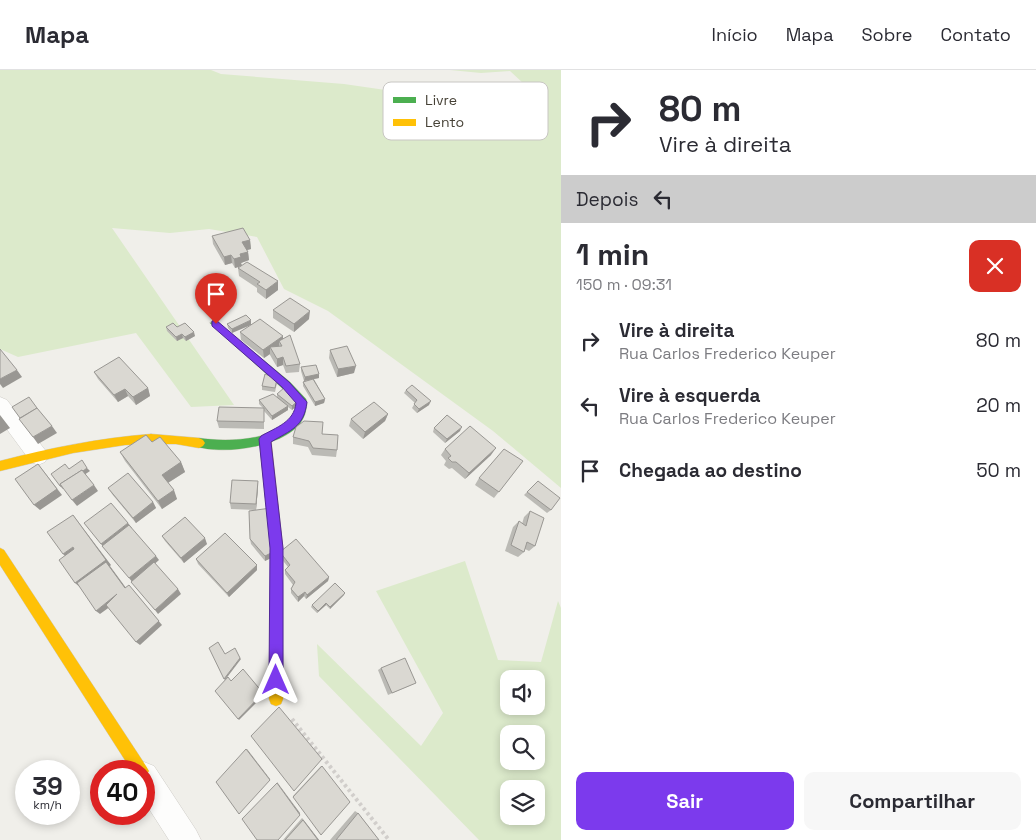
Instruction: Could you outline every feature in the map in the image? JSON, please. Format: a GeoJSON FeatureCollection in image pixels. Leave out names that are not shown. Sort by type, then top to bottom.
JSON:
{"type":"FeatureCollection","features":[{"type":"Feature","properties":{"kind":"street"},"geometry":{"type":"LineString","coordinates":[[0,466],[38,456],[166,437],[219,446],[265,439],[292,424],[300,415],[302,402],[286,384],[216,324]]}},
{"type":"Feature","properties":{"kind":"street"},"geometry":{"type":"LineString","coordinates":[[0,405],[38,456]]}},
{"type":"Feature","properties":{"kind":"street"},"geometry":{"type":"LineString","coordinates":[[265,439],[277,548],[276,699]]}},
{"type":"Feature","properties":{"kind":"street"},"geometry":{"type":"LineString","coordinates":[[0,554],[134,760]]}},
{"type":"Feature","properties":{"kind":"street"},"geometry":{"type":"LineString","coordinates":[[155,793],[186,840]]}},
{"type":"Feature","properties":{"kind":"path"},"geometry":{"type":"LineString","coordinates":[[276,699],[389,840]]}},
{"type":"Feature","properties":{"kind":"green space"},"geometry":{"type":"Polygon","coordinates":[[[0,70],[211,70],[221,74],[344,84],[383,90],[383,140],[548,140],[548,82],[522,82],[510,71],[481,73],[450,70],[561,70],[561,488],[493,431],[328,311],[284,289],[257,237],[209,229],[170,233],[112,228],[234,405],[191,407],[136,333],[18,357],[0,349],[0,70]]]}},
{"type":"Feature","properties":{"kind":"green space"},"geometry":{"type":"Polygon","coordinates":[[[465,561],[498,660],[541,662],[558,601],[561,608],[561,840],[479,840],[319,676],[317,644],[421,746],[443,713],[376,591],[465,561]]]}},
{"type":"Feature","properties":{"kind":"building"},"geometry":{"type":"Polygon","coordinates":[[[243,228],[250,240],[242,242],[248,252],[240,254],[241,257],[234,259],[231,255],[224,257],[212,236],[243,228]]]}},
{"type":"Feature","properties":{"kind":"building"},"geometry":{"type":"Polygon","coordinates":[[[247,262],[278,281],[266,290],[257,284],[260,282],[238,268],[247,262]]]}},
{"type":"Feature","properties":{"kind":"building"},"geometry":{"type":"Polygon","coordinates":[[[290,298],[310,311],[294,324],[273,310],[290,298]]]}},
{"type":"Feature","properties":{"kind":"building"},"geometry":{"type":"Polygon","coordinates":[[[246,315],[251,320],[232,329],[227,324],[246,315]]]}},
{"type":"Feature","properties":{"kind":"building"},"geometry":{"type":"Polygon","coordinates":[[[260,319],[283,336],[263,350],[240,332],[260,319]]]}},
{"type":"Feature","properties":{"kind":"building"},"geometry":{"type":"Polygon","coordinates":[[[173,323],[177,327],[185,323],[194,332],[185,337],[182,334],[176,337],[166,327],[173,323]]]}},
{"type":"Feature","properties":{"kind":"building"},"geometry":{"type":"Polygon","coordinates":[[[290,335],[300,364],[286,366],[283,357],[277,359],[270,347],[282,346],[279,341],[290,335]]]}},
{"type":"Feature","properties":{"kind":"building"},"geometry":{"type":"Polygon","coordinates":[[[347,346],[356,366],[338,369],[330,350],[347,346]]]}},
{"type":"Feature","properties":{"kind":"building"},"geometry":{"type":"Polygon","coordinates":[[[0,349],[17,370],[0,379],[0,349]]]}},
{"type":"Feature","properties":{"kind":"building"},"geometry":{"type":"Polygon","coordinates":[[[119,357],[148,388],[133,397],[125,389],[114,395],[94,372],[119,357]]]}},
{"type":"Feature","properties":{"kind":"building"},"geometry":{"type":"Polygon","coordinates":[[[316,365],[319,374],[305,377],[301,367],[316,365]]]}},
{"type":"Feature","properties":{"kind":"building"},"geometry":{"type":"Polygon","coordinates":[[[265,374],[277,379],[275,388],[262,386],[265,374]]]}},
{"type":"Feature","properties":{"kind":"building"},"geometry":{"type":"Polygon","coordinates":[[[313,379],[325,399],[315,402],[303,382],[313,379]]]}},
{"type":"Feature","properties":{"kind":"building"},"geometry":{"type":"Polygon","coordinates":[[[412,385],[431,401],[419,409],[414,404],[417,400],[406,390],[412,385]]]}},
{"type":"Feature","properties":{"kind":"building"},"geometry":{"type":"Polygon","coordinates":[[[285,387],[300,399],[292,406],[277,394],[285,387]]]}},
{"type":"Feature","properties":{"kind":"building"},"geometry":{"type":"Polygon","coordinates":[[[273,394],[288,406],[272,416],[259,400],[273,394]]]}},
{"type":"Feature","properties":{"kind":"building"},"geometry":{"type":"Polygon","coordinates":[[[29,397],[37,408],[20,418],[12,407],[29,397]]]}},
{"type":"Feature","properties":{"kind":"building"},"geometry":{"type":"Polygon","coordinates":[[[374,402],[388,414],[365,432],[351,419],[374,402]]]}},
{"type":"Feature","properties":{"kind":"building"},"geometry":{"type":"Polygon","coordinates":[[[219,407],[264,408],[264,422],[217,421],[219,407]]]}},
{"type":"Feature","properties":{"kind":"building"},"geometry":{"type":"Polygon","coordinates":[[[37,408],[52,426],[33,437],[19,419],[37,408]]]}},
{"type":"Feature","properties":{"kind":"building"},"geometry":{"type":"Polygon","coordinates":[[[447,415],[462,427],[447,439],[434,428],[447,415]]]}},
{"type":"Feature","properties":{"kind":"building"},"geometry":{"type":"Polygon","coordinates":[[[304,421],[323,422],[322,434],[338,435],[337,450],[313,448],[309,441],[293,437],[296,427],[304,421]]]}},
{"type":"Feature","properties":{"kind":"building"},"geometry":{"type":"Polygon","coordinates":[[[470,426],[496,448],[469,473],[448,458],[451,456],[445,449],[470,426]]]}},
{"type":"Feature","properties":{"kind":"building"},"geometry":{"type":"Polygon","coordinates":[[[146,435],[152,442],[160,437],[181,462],[162,475],[174,490],[158,501],[120,452],[146,435]]]}},
{"type":"Feature","properties":{"kind":"building"},"geometry":{"type":"Polygon","coordinates":[[[504,449],[523,461],[499,492],[479,478],[504,449]]]}},
{"type":"Feature","properties":{"kind":"building"},"geometry":{"type":"Polygon","coordinates":[[[82,460],[87,468],[60,484],[60,486],[51,474],[65,464],[69,469],[82,460]]]}},
{"type":"Feature","properties":{"kind":"building"},"geometry":{"type":"Polygon","coordinates":[[[38,464],[57,489],[34,505],[15,479],[38,464]]]}},
{"type":"Feature","properties":{"kind":"building"},"geometry":{"type":"Polygon","coordinates":[[[82,470],[94,485],[72,500],[60,484],[82,470]]]}},
{"type":"Feature","properties":{"kind":"building"},"geometry":{"type":"Polygon","coordinates":[[[128,473],[153,502],[133,518],[108,488],[128,473]]]}},
{"type":"Feature","properties":{"kind":"building"},"geometry":{"type":"Polygon","coordinates":[[[232,480],[258,481],[256,504],[230,503],[232,480]]]}},
{"type":"Feature","properties":{"kind":"building"},"geometry":{"type":"Polygon","coordinates":[[[538,481],[560,498],[551,510],[527,492],[538,481]]]}},
{"type":"Feature","properties":{"kind":"building"},"geometry":{"type":"Polygon","coordinates":[[[111,503],[128,523],[101,544],[84,523],[111,503]]]}},
{"type":"Feature","properties":{"kind":"building"},"geometry":{"type":"Polygon","coordinates":[[[271,508],[273,552],[265,556],[250,539],[249,511],[271,508]]]}},
{"type":"Feature","properties":{"kind":"building"},"geometry":{"type":"Polygon","coordinates":[[[530,511],[544,518],[535,546],[527,542],[524,552],[511,545],[519,521],[526,526],[530,511]]]}},
{"type":"Feature","properties":{"kind":"building"},"geometry":{"type":"Polygon","coordinates":[[[73,515],[106,560],[75,583],[59,560],[74,549],[73,547],[63,554],[47,532],[73,515]]]}},
{"type":"Feature","properties":{"kind":"building"},"geometry":{"type":"Polygon","coordinates":[[[185,517],[205,538],[181,558],[162,536],[185,517]]]}},
{"type":"Feature","properties":{"kind":"building"},"geometry":{"type":"Polygon","coordinates":[[[129,525],[156,556],[129,578],[102,546],[129,525]]]}},
{"type":"Feature","properties":{"kind":"building"},"geometry":{"type":"Polygon","coordinates":[[[225,533],[257,565],[227,593],[196,559],[225,533]]]}},
{"type":"Feature","properties":{"kind":"building"},"geometry":{"type":"Polygon","coordinates":[[[296,539],[329,577],[307,595],[305,592],[298,597],[291,589],[295,582],[285,570],[290,565],[280,552],[296,539]]]}},
{"type":"Feature","properties":{"kind":"building"},"geometry":{"type":"Polygon","coordinates":[[[106,562],[125,588],[129,585],[159,621],[136,642],[106,605],[117,594],[96,611],[77,583],[106,562]]]}},
{"type":"Feature","properties":{"kind":"building"},"geometry":{"type":"Polygon","coordinates":[[[154,562],[178,589],[155,610],[131,582],[154,562]]]}},
{"type":"Feature","properties":{"kind":"building"},"geometry":{"type":"Polygon","coordinates":[[[335,583],[345,593],[330,607],[326,603],[318,611],[312,605],[335,583]]]}},
{"type":"Feature","properties":{"kind":"building"},"geometry":{"type":"Polygon","coordinates":[[[218,642],[225,654],[235,648],[240,658],[224,679],[209,648],[218,642]]]}},
{"type":"Feature","properties":{"kind":"building"},"geometry":{"type":"Polygon","coordinates":[[[405,658],[416,683],[392,693],[381,668],[405,658]]]}},
{"type":"Feature","properties":{"kind":"building"},"geometry":{"type":"Polygon","coordinates":[[[243,669],[263,693],[238,719],[215,691],[228,677],[231,681],[243,669]]]}},
{"type":"Feature","properties":{"kind":"building"},"geometry":{"type":"Polygon","coordinates":[[[279,707],[322,759],[294,791],[251,736],[279,707]]]}},
{"type":"Feature","properties":{"kind":"building"},"geometry":{"type":"Polygon","coordinates":[[[246,749],[270,780],[239,814],[216,782],[246,749]]]}},
{"type":"Feature","properties":{"kind":"building"},"geometry":{"type":"Polygon","coordinates":[[[322,766],[350,802],[321,835],[293,797],[322,766]]]}},
{"type":"Feature","properties":{"kind":"building"},"geometry":{"type":"Polygon","coordinates":[[[277,783],[300,815],[278,840],[257,840],[242,819],[277,783]]]}},
{"type":"Feature","properties":{"kind":"building"},"geometry":{"type":"Polygon","coordinates":[[[358,813],[379,840],[336,840],[358,813]]]}},
{"type":"Feature","properties":{"kind":"building"},"geometry":{"type":"Polygon","coordinates":[[[303,820],[318,840],[285,840],[303,820]]]}},
{"type":"Feature","properties":{"kind":"traffic: fast"},"geometry":{"type":"LineString","coordinates":[[199,443],[227,445],[261,440],[277,435],[290,427],[299,416],[302,402],[286,385],[215,323]]}},
{"type":"Feature","properties":{"kind":"traffic: slow"},"geometry":{"type":"LineString","coordinates":[[0,466],[47,454],[99,444],[151,439],[199,443]]}},
{"type":"Feature","properties":{"kind":"traffic: slow"},"geometry":{"type":"LineString","coordinates":[[265,439],[277,548],[276,699]]}},
{"type":"Feature","properties":{"kind":"traffic: slow"},"geometry":{"type":"LineString","coordinates":[[0,554],[134,760]]}},
{"type":"Feature","properties":{"kind":"route"},"geometry":{"type":"LineString","coordinates":[[216,324],[286,384],[302,402],[300,415],[292,424],[265,439],[277,548],[276,680]]}}]}
